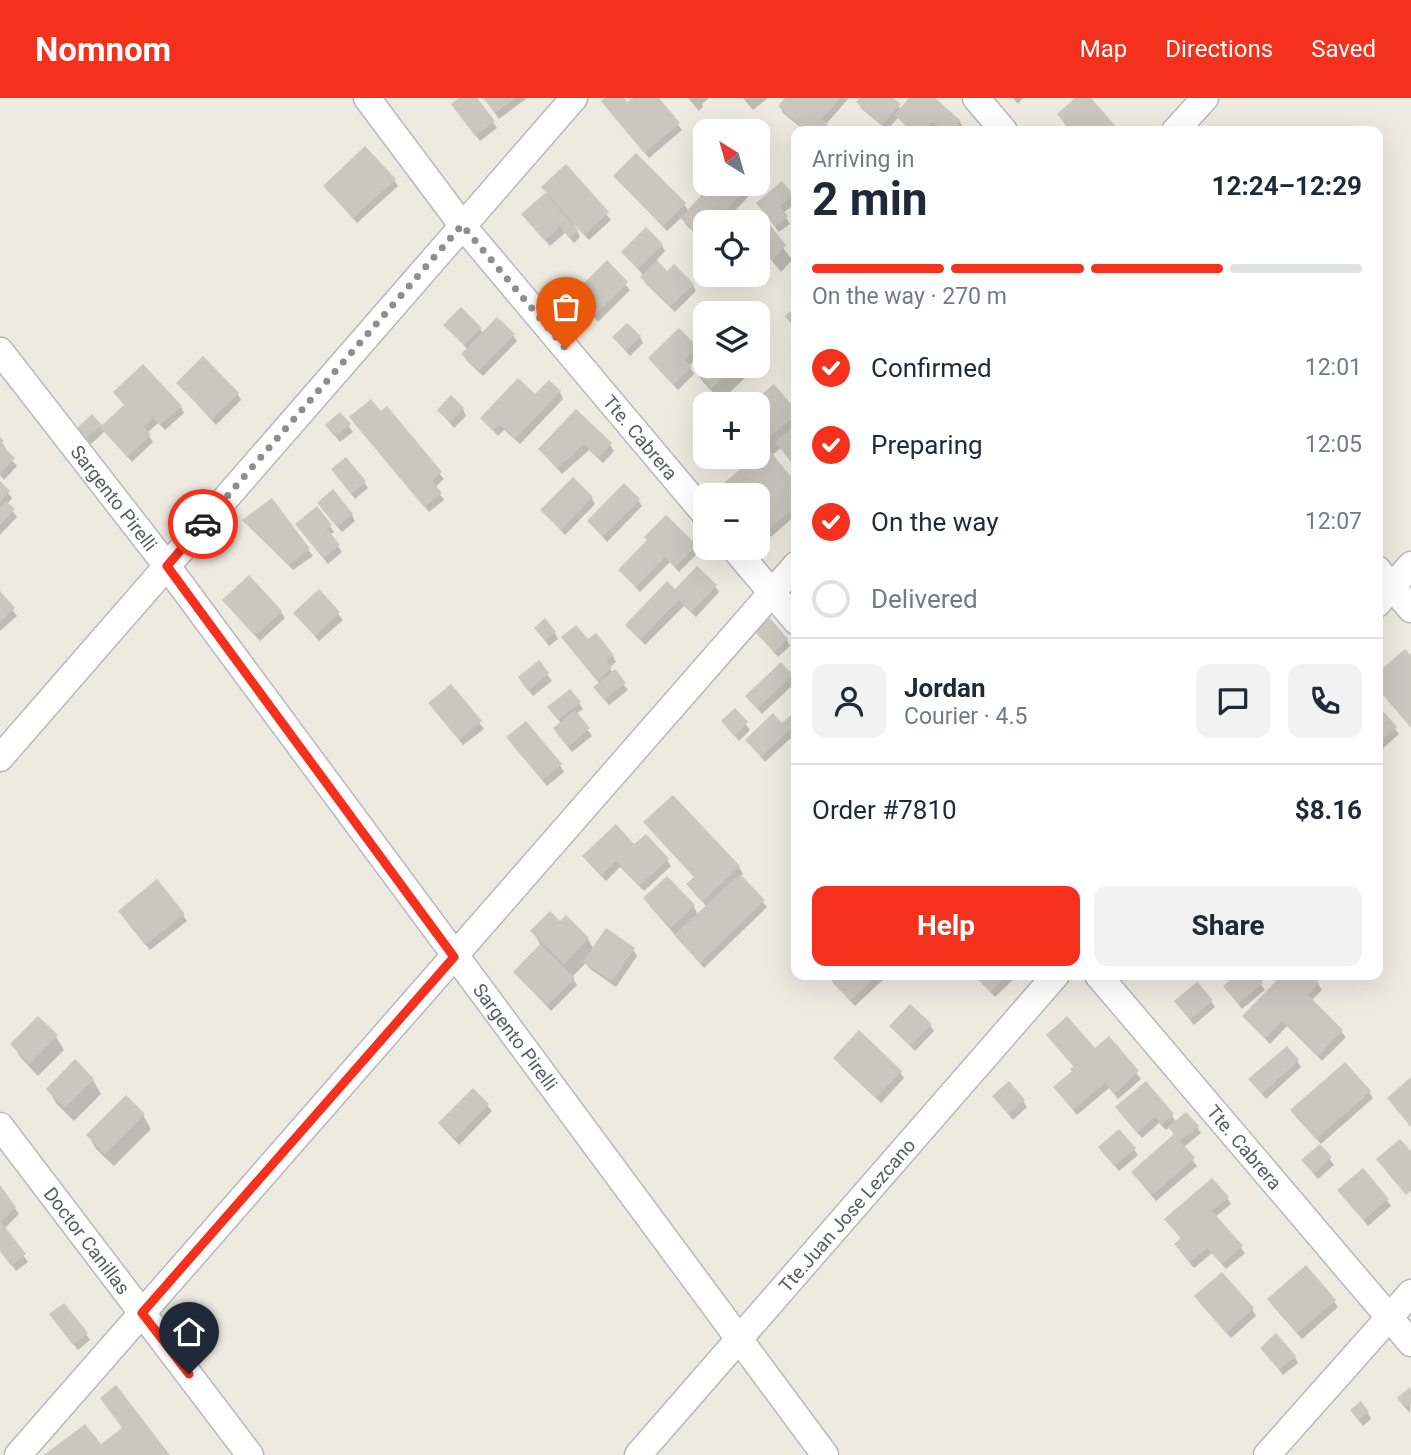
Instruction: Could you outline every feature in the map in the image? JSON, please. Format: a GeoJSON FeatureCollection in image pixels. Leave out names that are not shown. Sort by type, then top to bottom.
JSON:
{"type":"FeatureCollection","features":[{"type":"Feature","properties":{"kind":"street","name":"Tte. Cabrera"},"geometry":{"type":"LineString","coordinates":[[367,98],[462,225],[693,500]]}},
{"type":"Feature","properties":{"kind":"street"},"geometry":{"type":"LineString","coordinates":[[0,758],[574,98]]}},
{"type":"Feature","properties":{"kind":"street"},"geometry":{"type":"LineString","coordinates":[[976,98],[1000,126]]}},
{"type":"Feature","properties":{"kind":"street"},"geometry":{"type":"LineString","coordinates":[[1180,126],[1205,98]]}},
{"type":"Feature","properties":{"kind":"street","name":"Sargento Pirelli"},"geometry":{"type":"LineString","coordinates":[[0,351],[167,566],[825,1455]]}},
{"type":"Feature","properties":{"kind":"street"},"geometry":{"type":"LineString","coordinates":[[744,560],[791,615]]}},
{"type":"Feature","properties":{"kind":"street"},"geometry":{"type":"LineString","coordinates":[[1383,585],[1411,565]]}},
{"type":"Feature","properties":{"kind":"street"},"geometry":{"type":"LineString","coordinates":[[18,1455],[791,571]]}},
{"type":"Feature","properties":{"kind":"street"},"geometry":{"type":"LineString","coordinates":[[1383,587],[1411,609]]}},
{"type":"Feature","properties":{"kind":"street","name":"Tte.Juan Jose Lezcano"},"geometry":{"type":"LineString","coordinates":[[638,1455],[1052,980]]}},
{"type":"Feature","properties":{"kind":"street","name":"Tte. Cabrera"},"geometry":{"type":"LineString","coordinates":[[1102,980],[1411,1343]]}},
{"type":"Feature","properties":{"kind":"street","name":"Doctor Canillas"},"geometry":{"type":"LineString","coordinates":[[0,1126],[250,1455]]}},
{"type":"Feature","properties":{"kind":"street"},"geometry":{"type":"LineString","coordinates":[[1267,1455],[1411,1293]]}},
{"type":"Feature","properties":{"kind":"building"},"geometry":{"type":"Polygon","coordinates":[[[459,98],[477,98],[495,121],[475,136],[451,104],[459,98]]]}},
{"type":"Feature","properties":{"kind":"building"},"geometry":{"type":"Polygon","coordinates":[[[483,98],[515,98],[495,113],[483,98]]]}},
{"type":"Feature","properties":{"kind":"building"},"geometry":{"type":"Polygon","coordinates":[[[605,98],[624,98],[627,102],[633,98],[659,98],[680,123],[644,153],[601,101],[605,98]]]}},
{"type":"Feature","properties":{"kind":"building"},"geometry":{"type":"Polygon","coordinates":[[[785,98],[840,98],[822,119],[828,124],[826,126],[800,126],[778,106],[785,98]]]}},
{"type":"Feature","properties":{"kind":"building"},"geometry":{"type":"Polygon","coordinates":[[[860,98],[893,98],[901,104],[882,125],[856,102],[860,98]]]}},
{"type":"Feature","properties":{"kind":"building"},"geometry":{"type":"Polygon","coordinates":[[[909,98],[935,98],[961,121],[957,126],[938,126],[932,121],[928,126],[907,126],[894,115],[909,98]]]}},
{"type":"Feature","properties":{"kind":"building"},"geometry":{"type":"Polygon","coordinates":[[[1075,98],[1091,98],[1116,126],[1068,126],[1057,114],[1075,98]]]}},
{"type":"Feature","properties":{"kind":"building"},"geometry":{"type":"Polygon","coordinates":[[[365,146],[396,179],[353,218],[323,186],[365,146]]]}},
{"type":"Feature","properties":{"kind":"building"},"geometry":{"type":"Polygon","coordinates":[[[636,153],[686,203],[663,226],[613,176],[636,153]]]}},
{"type":"Feature","properties":{"kind":"building"},"geometry":{"type":"Polygon","coordinates":[[[566,164],[609,212],[584,235],[541,187],[566,164]]]}},
{"type":"Feature","properties":{"kind":"building"},"geometry":{"type":"Polygon","coordinates":[[[782,181],[791,192],[791,197],[780,206],[788,216],[775,227],[770,221],[770,210],[762,210],[756,203],[764,196],[770,196],[770,191],[782,181]]]}},
{"type":"Feature","properties":{"kind":"building"},"geometry":{"type":"Polygon","coordinates":[[[545,193],[578,230],[570,238],[560,227],[545,241],[521,214],[545,193]]]}},
{"type":"Feature","properties":{"kind":"building"},"geometry":{"type":"Polygon","coordinates":[[[701,196],[739,196],[726,210],[693,210],[693,230],[680,218],[701,196]]]}},
{"type":"Feature","properties":{"kind":"building"},"geometry":{"type":"Polygon","coordinates":[[[770,225],[786,245],[772,260],[770,257],[770,225]]]}},
{"type":"Feature","properties":{"kind":"building"},"geometry":{"type":"Polygon","coordinates":[[[646,227],[663,244],[638,269],[621,252],[646,227]]]}},
{"type":"Feature","properties":{"kind":"building"},"geometry":{"type":"Polygon","coordinates":[[[607,260],[628,282],[594,316],[572,295],[607,260]]]}},
{"type":"Feature","properties":{"kind":"building"},"geometry":{"type":"Polygon","coordinates":[[[657,260],[667,271],[674,264],[693,285],[670,307],[640,277],[657,260]]]}},
{"type":"Feature","properties":{"kind":"building"},"geometry":{"type":"Polygon","coordinates":[[[461,307],[482,328],[464,345],[443,325],[461,307]]]}},
{"type":"Feature","properties":{"kind":"building"},"geometry":{"type":"Polygon","coordinates":[[[791,311],[791,324],[785,316],[791,311]]]}},
{"type":"Feature","properties":{"kind":"building"},"geometry":{"type":"Polygon","coordinates":[[[497,317],[515,334],[479,371],[461,354],[497,317]]]}},
{"type":"Feature","properties":{"kind":"building"},"geometry":{"type":"Polygon","coordinates":[[[627,323],[641,336],[626,351],[612,337],[627,323]]]}},
{"type":"Feature","properties":{"kind":"building"},"geometry":{"type":"Polygon","coordinates":[[[679,328],[693,342],[693,352],[685,360],[692,367],[673,385],[648,358],[679,328]]]}},
{"type":"Feature","properties":{"kind":"building"},"geometry":{"type":"Polygon","coordinates":[[[203,356],[239,393],[212,419],[176,383],[203,356]]]}},
{"type":"Feature","properties":{"kind":"building"},"geometry":{"type":"Polygon","coordinates":[[[143,364],[182,406],[160,425],[153,418],[144,427],[151,435],[127,457],[100,427],[124,405],[113,392],[143,364]]]}},
{"type":"Feature","properties":{"kind":"building"},"geometry":{"type":"Polygon","coordinates":[[[518,378],[535,394],[549,380],[561,391],[515,439],[500,425],[493,431],[480,418],[518,378]]]}},
{"type":"Feature","properties":{"kind":"building"},"geometry":{"type":"Polygon","coordinates":[[[702,378],[722,378],[712,388],[702,378]]]}},
{"type":"Feature","properties":{"kind":"building"},"geometry":{"type":"Polygon","coordinates":[[[774,384],[791,404],[791,419],[770,437],[770,392],[764,392],[774,384]]]}},
{"type":"Feature","properties":{"kind":"building"},"geometry":{"type":"Polygon","coordinates":[[[451,395],[464,408],[450,423],[437,410],[451,395]]]}},
{"type":"Feature","properties":{"kind":"building"},"geometry":{"type":"Polygon","coordinates":[[[371,399],[381,411],[387,406],[442,472],[432,481],[442,493],[424,507],[349,417],[371,399]]]}},
{"type":"Feature","properties":{"kind":"building"},"geometry":{"type":"Polygon","coordinates":[[[576,409],[612,443],[598,458],[584,444],[558,468],[538,449],[576,409]]]}},
{"type":"Feature","properties":{"kind":"building"},"geometry":{"type":"Polygon","coordinates":[[[340,412],[351,424],[335,437],[325,425],[340,412]]]}},
{"type":"Feature","properties":{"kind":"building"},"geometry":{"type":"Polygon","coordinates":[[[92,414],[102,425],[86,439],[76,429],[92,414]]]}},
{"type":"Feature","properties":{"kind":"building"},"geometry":{"type":"Polygon","coordinates":[[[791,429],[791,461],[775,442],[791,429]]]}},
{"type":"Feature","properties":{"kind":"building"},"geometry":{"type":"Polygon","coordinates":[[[0,437],[4,441],[1,445],[15,458],[0,474],[0,437]]]}},
{"type":"Feature","properties":{"kind":"building"},"geometry":{"type":"Polygon","coordinates":[[[770,451],[791,477],[791,510],[770,529],[770,483],[726,483],[741,469],[770,469],[770,451]]]}},
{"type":"Feature","properties":{"kind":"building"},"geometry":{"type":"Polygon","coordinates":[[[346,457],[366,481],[351,494],[331,469],[346,457]]]}},
{"type":"Feature","properties":{"kind":"building"},"geometry":{"type":"Polygon","coordinates":[[[573,477],[593,497],[561,530],[540,510],[573,477]]]}},
{"type":"Feature","properties":{"kind":"building"},"geometry":{"type":"Polygon","coordinates":[[[0,481],[10,491],[0,502],[0,481]]]}},
{"type":"Feature","properties":{"kind":"building"},"geometry":{"type":"Polygon","coordinates":[[[624,483],[640,499],[603,537],[587,521],[624,483]]]}},
{"type":"Feature","properties":{"kind":"building"},"geometry":{"type":"Polygon","coordinates":[[[333,489],[353,514],[337,527],[317,503],[333,489]]]}},
{"type":"Feature","properties":{"kind":"building"},"geometry":{"type":"Polygon","coordinates":[[[272,498],[310,549],[288,565],[242,520],[272,498]]]}},
{"type":"Feature","properties":{"kind":"building"},"geometry":{"type":"Polygon","coordinates":[[[6,501],[15,509],[0,525],[0,507],[6,501]]]}},
{"type":"Feature","properties":{"kind":"building"},"geometry":{"type":"Polygon","coordinates":[[[317,506],[332,525],[327,529],[340,545],[323,558],[295,524],[317,506]]]}},
{"type":"Feature","properties":{"kind":"building"},"geometry":{"type":"Polygon","coordinates":[[[666,515],[693,541],[693,549],[675,567],[665,557],[636,587],[618,570],[647,540],[644,537],[666,515]]]}},
{"type":"Feature","properties":{"kind":"building"},"geometry":{"type":"Polygon","coordinates":[[[697,566],[717,585],[691,612],[679,600],[640,640],[625,625],[667,581],[675,589],[697,566]]]}},
{"type":"Feature","properties":{"kind":"building"},"geometry":{"type":"Polygon","coordinates":[[[249,575],[282,611],[255,636],[222,600],[249,575]]]}},
{"type":"Feature","properties":{"kind":"building"},"geometry":{"type":"Polygon","coordinates":[[[319,589],[340,612],[315,636],[293,613],[319,589]]]}},
{"type":"Feature","properties":{"kind":"building"},"geometry":{"type":"Polygon","coordinates":[[[0,591],[15,608],[0,622],[0,591]]]}},
{"type":"Feature","properties":{"kind":"building"},"geometry":{"type":"Polygon","coordinates":[[[769,617],[788,639],[774,652],[754,631],[769,617]]]}},
{"type":"Feature","properties":{"kind":"building"},"geometry":{"type":"Polygon","coordinates":[[[545,618],[556,632],[545,641],[534,628],[545,618]]]}},
{"type":"Feature","properties":{"kind":"building"},"geometry":{"type":"Polygon","coordinates":[[[576,625],[588,639],[596,633],[614,655],[606,661],[612,668],[597,681],[561,637],[576,625]]]}},
{"type":"Feature","properties":{"kind":"building"},"geometry":{"type":"Polygon","coordinates":[[[1405,649],[1411,655],[1411,728],[1383,695],[1383,668],[1405,649]]]}},
{"type":"Feature","properties":{"kind":"building"},"geometry":{"type":"Polygon","coordinates":[[[539,660],[549,673],[528,691],[518,677],[539,660]]]}},
{"type":"Feature","properties":{"kind":"building"},"geometry":{"type":"Polygon","coordinates":[[[781,662],[791,673],[791,677],[757,709],[745,696],[781,662]]]}},
{"type":"Feature","properties":{"kind":"building"},"geometry":{"type":"Polygon","coordinates":[[[615,669],[626,683],[604,700],[593,687],[615,669]]]}},
{"type":"Feature","properties":{"kind":"building"},"geometry":{"type":"Polygon","coordinates":[[[451,684],[482,721],[459,740],[428,703],[451,684]]]}},
{"type":"Feature","properties":{"kind":"building"},"geometry":{"type":"Polygon","coordinates":[[[570,689],[581,702],[558,720],[547,707],[570,689]]]}},
{"type":"Feature","properties":{"kind":"building"},"geometry":{"type":"Polygon","coordinates":[[[735,708],[748,722],[734,736],[721,721],[735,708]]]}},
{"type":"Feature","properties":{"kind":"building"},"geometry":{"type":"Polygon","coordinates":[[[575,710],[590,728],[568,747],[553,728],[575,710]]]}},
{"type":"Feature","properties":{"kind":"building"},"geometry":{"type":"Polygon","coordinates":[[[1383,711],[1397,727],[1383,739],[1383,711]]]}},
{"type":"Feature","properties":{"kind":"building"},"geometry":{"type":"Polygon","coordinates":[[[773,713],[782,723],[791,715],[791,729],[761,757],[745,740],[773,713]]]}},
{"type":"Feature","properties":{"kind":"building"},"geometry":{"type":"Polygon","coordinates":[[[526,721],[562,764],[542,780],[506,737],[526,721]]]}},
{"type":"Feature","properties":{"kind":"building"},"geometry":{"type":"Polygon","coordinates":[[[673,795],[740,866],[702,902],[686,884],[694,877],[643,822],[673,795]]]}},
{"type":"Feature","properties":{"kind":"building"},"geometry":{"type":"Polygon","coordinates":[[[616,824],[634,844],[646,834],[669,859],[639,886],[616,861],[601,876],[582,856],[616,824]]]}},
{"type":"Feature","properties":{"kind":"building"},"geometry":{"type":"Polygon","coordinates":[[[740,874],[765,900],[700,963],[674,935],[740,874]]]}},
{"type":"Feature","properties":{"kind":"building"},"geometry":{"type":"Polygon","coordinates":[[[667,876],[695,905],[671,928],[643,898],[667,876]]]}},
{"type":"Feature","properties":{"kind":"building"},"geometry":{"type":"Polygon","coordinates":[[[157,879],[185,914],[145,945],[118,911],[157,879]]]}},
{"type":"Feature","properties":{"kind":"building"},"geometry":{"type":"Polygon","coordinates":[[[550,911],[560,921],[566,915],[589,938],[564,964],[530,931],[550,911]]]}},
{"type":"Feature","properties":{"kind":"building"},"geometry":{"type":"Polygon","coordinates":[[[606,928],[635,948],[612,981],[583,962],[606,928]]]}},
{"type":"Feature","properties":{"kind":"building"},"geometry":{"type":"Polygon","coordinates":[[[540,944],[575,978],[547,1006],[513,972],[540,944]]]}},
{"type":"Feature","properties":{"kind":"building"},"geometry":{"type":"Polygon","coordinates":[[[832,980],[873,980],[850,1001],[832,980]]]}},
{"type":"Feature","properties":{"kind":"building"},"geometry":{"type":"Polygon","coordinates":[[[979,980],[1003,980],[990,992],[979,980]]]}},
{"type":"Feature","properties":{"kind":"building"},"geometry":{"type":"Polygon","coordinates":[[[1230,980],[1261,980],[1263,983],[1238,1004],[1223,986],[1230,980]]]}},
{"type":"Feature","properties":{"kind":"building"},"geometry":{"type":"Polygon","coordinates":[[[1277,980],[1316,980],[1319,983],[1308,995],[1343,1030],[1318,1056],[1282,1021],[1265,1039],[1242,1016],[1277,980]]]}},
{"type":"Feature","properties":{"kind":"building"},"geometry":{"type":"Polygon","coordinates":[[[1197,982],[1213,1000],[1190,1020],[1174,1001],[1197,982]]]}},
{"type":"Feature","properties":{"kind":"building"},"geometry":{"type":"Polygon","coordinates":[[[910,1004],[932,1024],[910,1046],[889,1026],[910,1004]]]}},
{"type":"Feature","properties":{"kind":"building"},"geometry":{"type":"Polygon","coordinates":[[[38,1016],[58,1035],[30,1064],[10,1044],[38,1016]]]}},
{"type":"Feature","properties":{"kind":"building"},"geometry":{"type":"Polygon","coordinates":[[[1067,1016],[1095,1048],[1109,1036],[1139,1071],[1114,1094],[1105,1083],[1073,1110],[1053,1087],[1082,1059],[1073,1066],[1046,1035],[1067,1016]]]}},
{"type":"Feature","properties":{"kind":"building"},"geometry":{"type":"Polygon","coordinates":[[[859,1030],[902,1071],[876,1098],[833,1058],[859,1030]]]}},
{"type":"Feature","properties":{"kind":"building"},"geometry":{"type":"Polygon","coordinates":[[[1287,1046],[1299,1060],[1262,1094],[1248,1079],[1287,1046]]]}},
{"type":"Feature","properties":{"kind":"building"},"geometry":{"type":"Polygon","coordinates":[[[75,1059],[94,1079],[65,1108],[46,1089],[75,1059]]]}},
{"type":"Feature","properties":{"kind":"building"},"geometry":{"type":"Polygon","coordinates":[[[1345,1062],[1371,1091],[1316,1139],[1290,1110],[1345,1062]]]}},
{"type":"Feature","properties":{"kind":"building"},"geometry":{"type":"Polygon","coordinates":[[[1411,1077],[1411,1127],[1387,1098],[1411,1077]]]}},
{"type":"Feature","properties":{"kind":"building"},"geometry":{"type":"Polygon","coordinates":[[[1009,1081],[1025,1100],[1008,1114],[992,1096],[1009,1081]]]}},
{"type":"Feature","properties":{"kind":"building"},"geometry":{"type":"Polygon","coordinates":[[[1146,1081],[1174,1114],[1161,1125],[1155,1117],[1137,1133],[1115,1107],[1146,1081]]]}},
{"type":"Feature","properties":{"kind":"building"},"geometry":{"type":"Polygon","coordinates":[[[473,1088],[489,1104],[454,1140],[438,1123],[473,1088]]]}},
{"type":"Feature","properties":{"kind":"building"},"geometry":{"type":"Polygon","coordinates":[[[126,1095],[145,1114],[105,1154],[86,1135],[126,1095]]]}},
{"type":"Feature","properties":{"kind":"building"},"geometry":{"type":"Polygon","coordinates":[[[1186,1112],[1199,1126],[1180,1141],[1195,1158],[1152,1195],[1131,1172],[1174,1134],[1168,1127],[1186,1112]]]}},
{"type":"Feature","properties":{"kind":"building"},"geometry":{"type":"Polygon","coordinates":[[[1119,1129],[1136,1148],[1114,1166],[1098,1147],[1119,1129]]]}},
{"type":"Feature","properties":{"kind":"building"},"geometry":{"type":"Polygon","coordinates":[[[1400,1139],[1411,1151],[1411,1191],[1406,1195],[1376,1159],[1400,1139]]]}},
{"type":"Feature","properties":{"kind":"building"},"geometry":{"type":"Polygon","coordinates":[[[1320,1144],[1332,1157],[1314,1174],[1301,1160],[1320,1144]]]}},
{"type":"Feature","properties":{"kind":"building"},"geometry":{"type":"Polygon","coordinates":[[[1363,1168],[1389,1199],[1363,1220],[1337,1190],[1363,1168]]]}},
{"type":"Feature","properties":{"kind":"building"},"geometry":{"type":"Polygon","coordinates":[[[1212,1178],[1229,1197],[1212,1211],[1243,1246],[1222,1264],[1207,1248],[1190,1262],[1174,1244],[1181,1238],[1164,1219],[1212,1178]]]}},
{"type":"Feature","properties":{"kind":"building"},"geometry":{"type":"Polygon","coordinates":[[[0,1185],[16,1207],[1,1222],[26,1254],[11,1266],[0,1251],[0,1185]]]}},
{"type":"Feature","properties":{"kind":"building"},"geometry":{"type":"Polygon","coordinates":[[[1306,1265],[1336,1300],[1297,1333],[1267,1299],[1306,1265]]]}},
{"type":"Feature","properties":{"kind":"building"},"geometry":{"type":"Polygon","coordinates":[[[1222,1272],[1254,1308],[1226,1333],[1194,1296],[1222,1272]]]}},
{"type":"Feature","properties":{"kind":"building"},"geometry":{"type":"Polygon","coordinates":[[[64,1303],[88,1333],[73,1345],[49,1314],[64,1303]]]}},
{"type":"Feature","properties":{"kind":"building"},"geometry":{"type":"Polygon","coordinates":[[[1276,1333],[1296,1356],[1279,1370],[1260,1348],[1276,1333]]]}},
{"type":"Feature","properties":{"kind":"building"},"geometry":{"type":"Polygon","coordinates":[[[116,1385],[170,1455],[44,1455],[85,1424],[101,1444],[122,1428],[100,1398],[116,1385]]]}},
{"type":"Feature","properties":{"kind":"building"},"geometry":{"type":"Polygon","coordinates":[[[1410,1387],[1411,1403],[1405,1408],[1397,1398],[1410,1387]]]}},
{"type":"Feature","properties":{"kind":"building"},"geometry":{"type":"Polygon","coordinates":[[[1361,1401],[1369,1412],[1358,1420],[1350,1410],[1361,1401]]]}},
{"type":"Feature","properties":{"kind":"way so far"},"geometry":{"type":"LineString","coordinates":[[203,524],[462,225],[566,349]]}},
{"type":"Feature","properties":{"kind":"route"},"geometry":{"type":"LineString","coordinates":[[189,1374],[142,1313],[454,957],[167,566],[203,524]]}}]}
